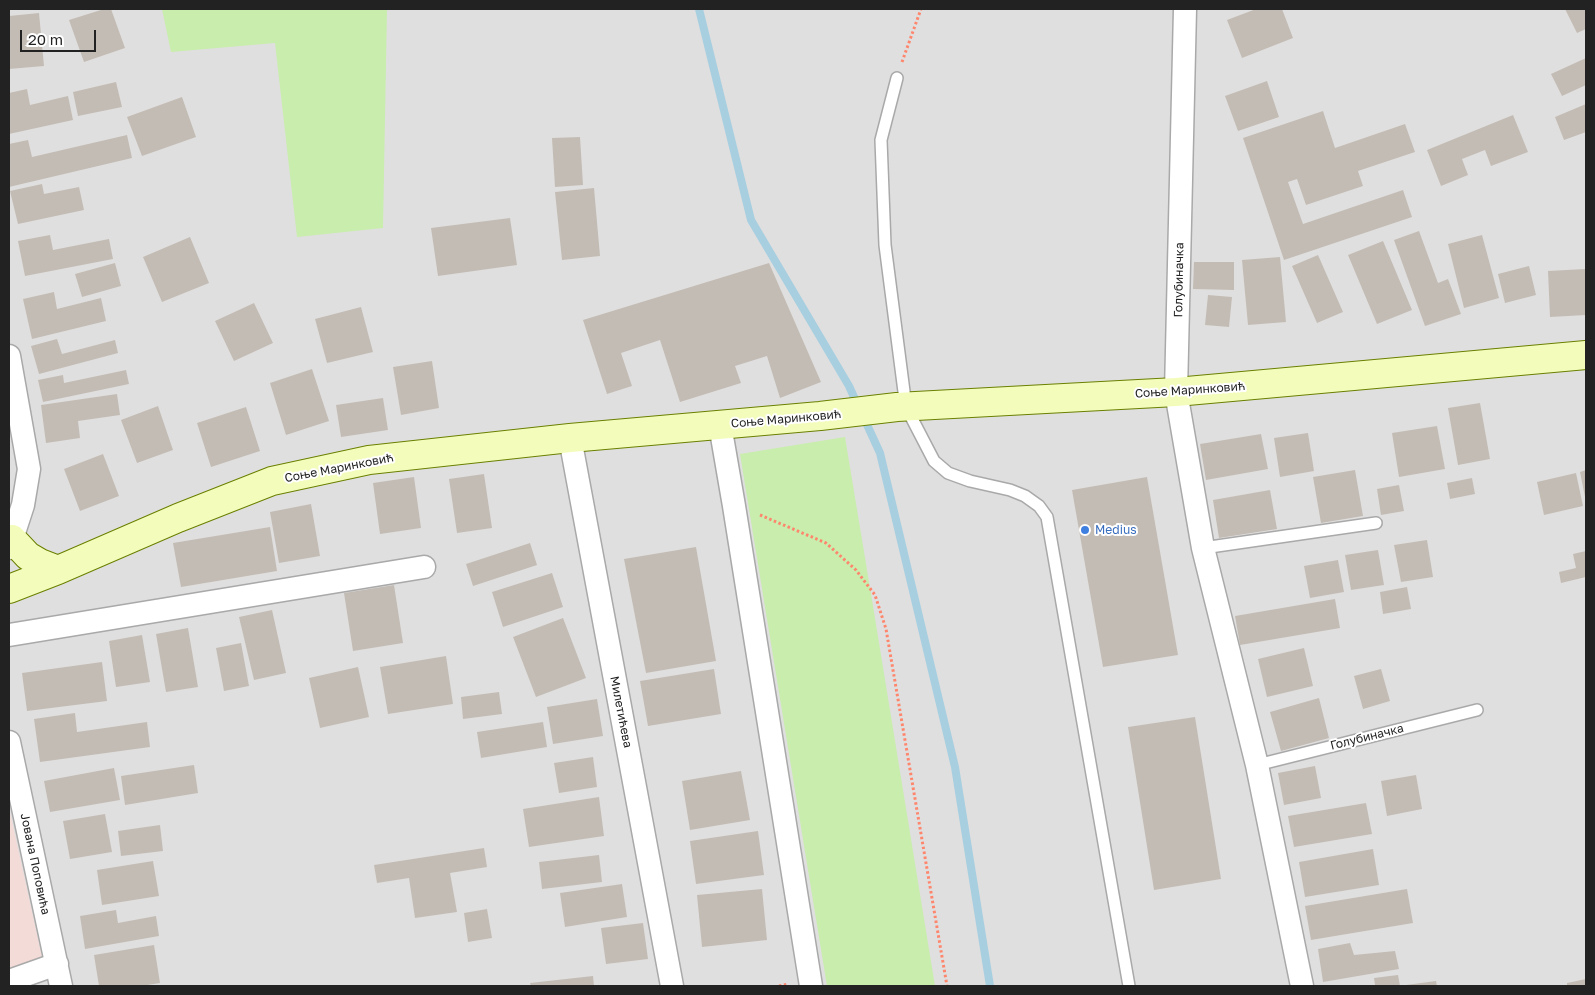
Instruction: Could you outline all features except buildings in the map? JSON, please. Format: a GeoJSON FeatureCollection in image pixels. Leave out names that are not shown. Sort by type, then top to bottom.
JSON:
{"type":"FeatureCollection","features":[{"type":"Feature","properties":{"kind":"street","name":"Голубиначка"},"geometry":{"type":"LineString","coordinates":[[1185,9],[1176,392],[1203,548],[1257,765],[1302,986]]}},
{"type":"Feature","properties":{"kind":"street","name":"Соње Маринковић"},"geometry":{"type":"LineString","coordinates":[[9,589],[272,481],[369,460],[570,438],[902,407],[1176,392],[1586,355]]}},
{"type":"Feature","properties":{"kind":"street"},"geometry":{"type":"LineString","coordinates":[[9,356],[29,469],[23,505],[10,543],[40,563],[58,570]]}},
{"type":"Feature","properties":{"kind":"street"},"geometry":{"type":"LineString","coordinates":[[720,425],[811,986]]}},
{"type":"Feature","properties":{"kind":"street","name":"Милетићева"},"geometry":{"type":"LineString","coordinates":[[570,438],[672,986]]}},
{"type":"Feature","properties":{"kind":"street"},"geometry":{"type":"LineString","coordinates":[[9,636],[424,567]]}},
{"type":"Feature","properties":{"kind":"street","name":"Јована Поповића"},"geometry":{"type":"LineString","coordinates":[[9,742],[61,986]]}},
{"type":"Feature","properties":{"kind":"street"},"geometry":{"type":"LineString","coordinates":[[9,981],[57,964]]}},
{"type":"Feature","properties":{"kind":"lane"},"geometry":{"type":"LineString","coordinates":[[897,78],[881,140],[885,245],[902,407],[934,461],[948,473],[1025,496],[1039,506],[1047,516],[1129,986]]}},
{"type":"Feature","properties":{"kind":"lane"},"geometry":{"type":"LineString","coordinates":[[1203,548],[1376,523]]}},
{"type":"Feature","properties":{"kind":"lane","name":"Голубиначка"},"geometry":{"type":"LineString","coordinates":[[1257,765],[1478,710]]}},
{"type":"Feature","properties":{"kind":"path"},"geometry":{"type":"LineString","coordinates":[[897,78],[921,9]]}},
{"type":"Feature","properties":{"kind":"path"},"geometry":{"type":"LineString","coordinates":[[734,506],[777,521],[826,543],[856,570],[875,595],[886,629],[947,986]]}},
{"type":"Feature","properties":{"kind":"shaded area"},"geometry":{"type":"Polygon","coordinates":[[[9,9],[1586,9],[1586,986],[9,986],[9,9]]]}},
{"type":"Feature","properties":{"kind":"shaded area"},"geometry":{"type":"Polygon","coordinates":[[[9,808],[43,962],[9,974],[9,808]]]}},
{"type":"Feature","properties":{"kind":"green space"},"geometry":{"type":"Polygon","coordinates":[[[162,9],[387,9],[383,228],[297,237],[275,43],[171,52],[162,9]]]}},
{"type":"Feature","properties":{"kind":"green space"},"geometry":{"type":"Polygon","coordinates":[[[845,437],[935,986],[827,986],[740,454],[845,437]]]}},
{"type":"Feature","properties":{"kind":"waterway"},"geometry":{"type":"LineString","coordinates":[[699,9],[751,220],[849,386],[858,406]]}},
{"type":"Feature","properties":{"kind":"waterway"},"geometry":{"type":"LineString","coordinates":[[863,416],[880,453],[955,767],[990,986]]}},
{"type":"Feature","properties":{"kind":"place","name":"Medius"},"geometry":{"type":"Point","coordinates":[1085,530]}}]}
